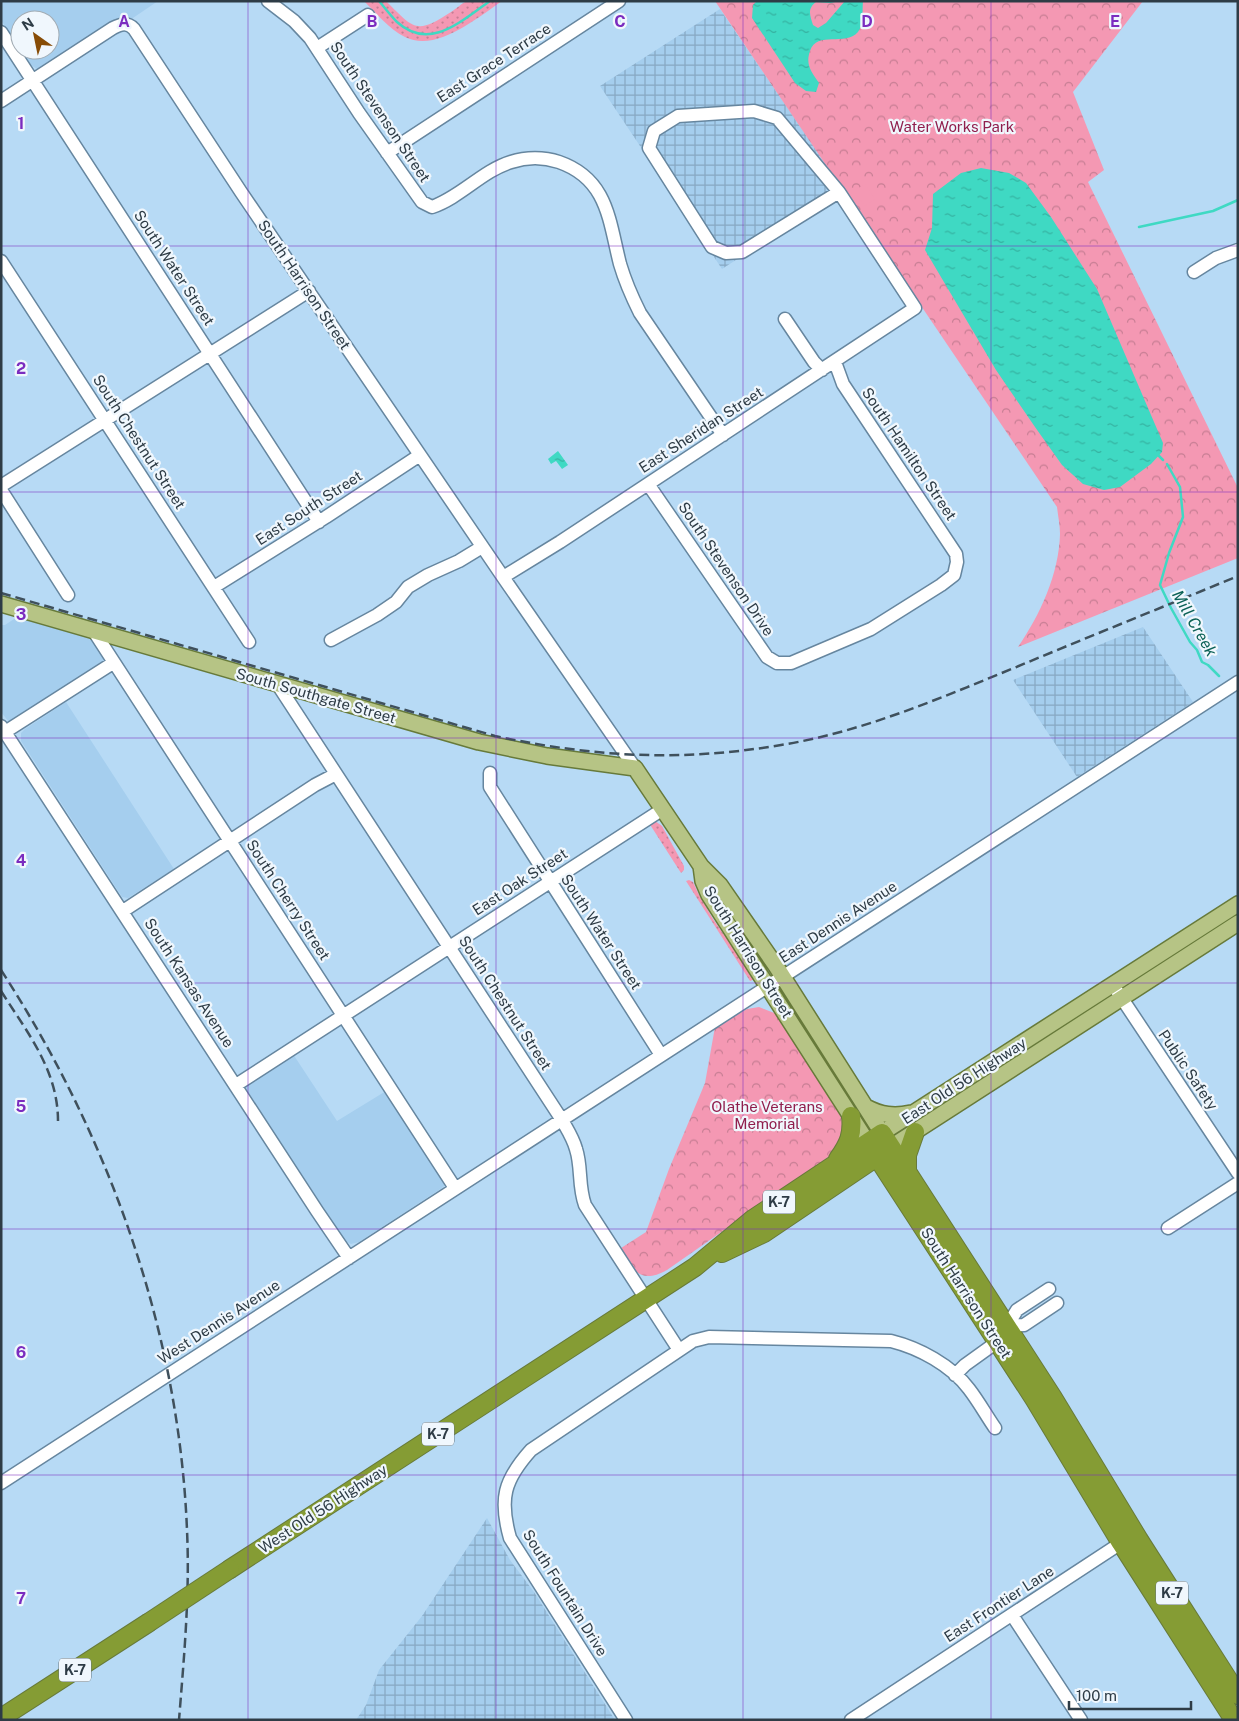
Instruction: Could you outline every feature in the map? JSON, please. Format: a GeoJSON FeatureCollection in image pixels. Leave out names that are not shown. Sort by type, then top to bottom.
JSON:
{"type":"FeatureCollection","features":[{"type":"Feature","properties":{"kind":"highway"},"geometry":{"type":"LineString","coordinates":[[832,1167],[850,1140],[858,1111]]}},
{"type":"Feature","properties":{"kind":"highway"},"geometry":{"type":"LineString","coordinates":[[907,1172],[907,1155],[915,1132]]}},
{"type":"Feature","properties":{"kind":"highway","name":"East Old 56 Highway"},"geometry":{"type":"LineString","coordinates":[[695,1267],[753,1219],[832,1167],[880,1145]]}},
{"type":"Feature","properties":{"kind":"highway","name":"East Old 56 Highway"},"geometry":{"type":"LineString","coordinates":[[645,1299],[695,1267],[764,1233],[847,1177],[880,1145]]}},
{"type":"Feature","properties":{"kind":"highway","name":"South Harrison Street"},"geometry":{"type":"LineString","coordinates":[[880,1145],[907,1172],[1053,1398],[1172,1593],[1238,1694]]}},
{"type":"Feature","properties":{"kind":"highway","name":"South Harrison Street"},"geometry":{"type":"LineString","coordinates":[[880,1145],[897,1187],[1035,1400],[1121,1542],[1234,1720]]}},
{"type":"Feature","properties":{"kind":"highway"},"geometry":{"type":"LineString","coordinates":[[847,1177],[875,1176],[897,1187]]}},
{"type":"Feature","properties":{"kind":"highway","name":"West Old 56 Highway"},"geometry":{"type":"LineString","coordinates":[[1,1718],[645,1299]]}},
{"type":"Feature","properties":{"kind":"main road","name":"South Southgate Street"},"geometry":{"type":"LineString","coordinates":[[1,604],[479,742],[540,755],[635,768]]}},
{"type":"Feature","properties":{"kind":"main road","name":"South Harrison Street"},"geometry":{"type":"LineString","coordinates":[[635,768],[701,866],[720,885],[783,977],[858,1111]]}},
{"type":"Feature","properties":{"kind":"main road","name":"South Harrison Street"},"geometry":{"type":"LineString","coordinates":[[701,866],[703,882],[709,895],[769,986],[880,1145]]}},
{"type":"Feature","properties":{"kind":"main road","name":"East Old 56 Highway"},"geometry":{"type":"LineString","coordinates":[[880,1145],[917,1111],[1238,904]]}},
{"type":"Feature","properties":{"kind":"main road","name":"East Old 56 Highway"},"geometry":{"type":"LineString","coordinates":[[880,1145],[915,1132],[1238,923]]}},
{"type":"Feature","properties":{"kind":"main road"},"geometry":{"type":"LineString","coordinates":[[858,1111],[901,1115],[917,1111]]}},
{"type":"Feature","properties":{"kind":"street","name":"South Stevenson Street"},"geometry":{"type":"LineString","coordinates":[[268,1],[305,31],[422,202],[432,207],[443,203],[498,167],[525,158],[544,158],[567,165],[579,172],[594,186],[605,203],[630,293],[640,313],[723,436]]}},
{"type":"Feature","properties":{"kind":"street","name":"East Grace Terrace"},"geometry":{"type":"LineString","coordinates":[[387,153],[619,1]]}},
{"type":"Feature","properties":{"kind":"street"},"geometry":{"type":"LineString","coordinates":[[317,48],[368,15]]}},
{"type":"Feature","properties":{"kind":"street","name":"South Harrison Street"},"geometry":{"type":"LineString","coordinates":[[33,81],[113,28],[126,24],[134,29],[482,547],[635,768]]}},
{"type":"Feature","properties":{"kind":"street","name":"South Water Street"},"geometry":{"type":"LineString","coordinates":[[1,32],[319,522]]}},
{"type":"Feature","properties":{"kind":"street"},"geometry":{"type":"LineString","coordinates":[[1,101],[33,81]]}},
{"type":"Feature","properties":{"kind":"street"},"geometry":{"type":"LineString","coordinates":[[754,110],[777,118],[839,192],[742,252],[726,253],[712,247],[649,148],[654,131],[678,116],[754,110]]}},
{"type":"Feature","properties":{"kind":"street","name":"East Sheridan Street"},"geometry":{"type":"LineString","coordinates":[[503,577],[723,436],[915,308],[839,192]]}},
{"type":"Feature","properties":{"kind":"street"},"geometry":{"type":"LineString","coordinates":[[1194,272],[1216,258],[1238,250]]}},
{"type":"Feature","properties":{"kind":"street","name":"South Chestnut Street"},"geometry":{"type":"LineString","coordinates":[[1,261],[249,642]]}},
{"type":"Feature","properties":{"kind":"street"},"geometry":{"type":"LineString","coordinates":[[1,486],[309,291]]}},
{"type":"Feature","properties":{"kind":"street"},"geometry":{"type":"LineString","coordinates":[[785,319],[814,362],[822,370]]}},
{"type":"Feature","properties":{"kind":"street","name":"South Hamilton Street"},"geometry":{"type":"LineString","coordinates":[[784,663],[791,663],[871,629],[941,585],[954,574],[957,562],[956,554],[843,384],[835,362]]}},
{"type":"Feature","properties":{"kind":"street","name":"East South Street"},"geometry":{"type":"LineString","coordinates":[[214,587],[319,522],[420,455]]}},
{"type":"Feature","properties":{"kind":"street","name":"South Stevenson Drive"},"geometry":{"type":"LineString","coordinates":[[648,484],[767,657],[777,663],[784,663]]}},
{"type":"Feature","properties":{"kind":"street"},"geometry":{"type":"LineString","coordinates":[[1,490],[68,595]]}},
{"type":"Feature","properties":{"kind":"street"},"geometry":{"type":"LineString","coordinates":[[331,640],[377,616],[396,602],[408,586],[459,561],[482,547]]}},
{"type":"Feature","properties":{"kind":"street","name":"South Cherry Street"},"geometry":{"type":"LineString","coordinates":[[93,630],[455,1188]]}},
{"type":"Feature","properties":{"kind":"street"},"geometry":{"type":"LineString","coordinates":[[3,729],[113,663]]}},
{"type":"Feature","properties":{"kind":"street","name":"East Dennis Avenue"},"geometry":{"type":"LineString","coordinates":[[455,1188],[1238,682]]}},
{"type":"Feature","properties":{"kind":"street","name":"South Chestnut Street"},"geometry":{"type":"LineString","coordinates":[[278,684],[562,1120],[572,1137],[576,1149],[581,1190],[585,1205],[679,1350]]}},
{"type":"Feature","properties":{"kind":"street","name":"South Kansas Avenue"},"geometry":{"type":"LineString","coordinates":[[3,729],[349,1258]]}},
{"type":"Feature","properties":{"kind":"street","name":"South Water Street"},"geometry":{"type":"LineString","coordinates":[[490,773],[490,787],[661,1055]]}},
{"type":"Feature","properties":{"kind":"street"},"geometry":{"type":"LineString","coordinates":[[123,911],[315,785],[336,774]]}},
{"type":"Feature","properties":{"kind":"street","name":"East Oak Street"},"geometry":{"type":"LineString","coordinates":[[236,1085],[663,809]]}},
{"type":"Feature","properties":{"kind":"street","name":"Public Safety"},"geometry":{"type":"LineString","coordinates":[[1113,985],[1238,1173]]}},
{"type":"Feature","properties":{"kind":"street"},"geometry":{"type":"LineString","coordinates":[[1168,1228],[1238,1183]]}},
{"type":"Feature","properties":{"kind":"street","name":"West Dennis Avenue"},"geometry":{"type":"LineString","coordinates":[[1,1483],[455,1188]]}},
{"type":"Feature","properties":{"kind":"street"},"geometry":{"type":"LineString","coordinates":[[955,1375],[965,1365],[997,1342],[1016,1310],[1049,1290]]}},
{"type":"Feature","properties":{"kind":"street"},"geometry":{"type":"LineString","coordinates":[[1007,1326],[1024,1325],[1057,1303]]}},
{"type":"Feature","properties":{"kind":"street","name":"South Fountain Drive"},"geometry":{"type":"LineString","coordinates":[[626,1720],[510,1538],[505,1519],[506,1488],[512,1474],[531,1450],[693,1341],[709,1337],[891,1341],[906,1345],[923,1353],[955,1375],[968,1388],[995,1428]]}},
{"type":"Feature","properties":{"kind":"street","name":"East Frontier Lane"},"geometry":{"type":"LineString","coordinates":[[851,1720],[1121,1542]]}},
{"type":"Feature","properties":{"kind":"street"},"geometry":{"type":"LineString","coordinates":[[1012,1615],[1081,1720]]}},
{"type":"Feature","properties":{"kind":"shaded area"},"geometry":{"type":"Polygon","coordinates":[[[1,1],[158,1],[130,20],[81,41],[60,54],[60,10],[10,10],[10,34],[1,20],[1,1]]]}},
{"type":"Feature","properties":{"kind":"shaded area"},"geometry":{"type":"Polygon","coordinates":[[[720,9],[840,185],[829,200],[722,269],[600,86],[720,9]]]}},
{"type":"Feature","properties":{"kind":"shaded area"},"geometry":{"type":"Polygon","coordinates":[[[28,60],[51,60],[45,66],[37,69],[28,60]]]}},
{"type":"Feature","properties":{"kind":"shaded area"},"geometry":{"type":"Polygon","coordinates":[[[20,615],[90,635],[104,663],[9,722],[1,712],[1,625],[5,625],[20,615]]]}},
{"type":"Feature","properties":{"kind":"shaded area"},"geometry":{"type":"Polygon","coordinates":[[[1143,627],[1193,702],[1077,777],[1013,680],[1143,627]]]}},
{"type":"Feature","properties":{"kind":"shaded area"},"geometry":{"type":"Polygon","coordinates":[[[66,702],[174,869],[128,898],[122,897],[21,741],[21,733],[25,729],[66,702]]]}},
{"type":"Feature","properties":{"kind":"shaded area"},"geometry":{"type":"Polygon","coordinates":[[[293,1054],[337,1121],[386,1091],[444,1181],[444,1186],[359,1242],[351,1244],[345,1241],[245,1087],[293,1054]]]}},
{"type":"Feature","properties":{"kind":"shaded area"},"geometry":{"type":"Polygon","coordinates":[[[487,1518],[510,1560],[534,1592],[615,1720],[356,1720],[366,1705],[379,1670],[422,1616],[487,1518]]]}},
{"type":"Feature","properties":{"kind":"green space"},"geometry":{"type":"Polygon","coordinates":[[[364,1],[386,1],[410,23],[422,26],[439,19],[467,1],[502,1],[456,31],[430,41],[417,41],[405,37],[394,30],[364,1]]]}},
{"type":"Feature","properties":{"kind":"green space","name":"Water Works Park"},"geometry":{"type":"Polygon","coordinates":[[[715,1],[1143,1],[1073,92],[1104,170],[1088,182],[1238,488],[1238,558],[1018,647],[1041,608],[1052,579],[1059,549],[1060,534],[1057,507],[715,1]]]}},
{"type":"Feature","properties":{"kind":"green space"},"geometry":{"type":"Polygon","coordinates":[[[865,184],[875,199],[865,206],[854,191],[865,184]]]}},
{"type":"Feature","properties":{"kind":"green space"},"geometry":{"type":"Polygon","coordinates":[[[655,821],[662,826],[684,866],[684,870],[681,873],[649,823],[655,821]]]}},
{"type":"Feature","properties":{"kind":"green space"},"geometry":{"type":"Polygon","coordinates":[[[686,881],[693,882],[713,919],[755,979],[750,981],[686,881]]]}},
{"type":"Feature","properties":{"kind":"green space","name":"Olathe Veterans Memorial"},"geometry":{"type":"Polygon","coordinates":[[[759,1007],[782,1016],[849,1116],[840,1149],[667,1270],[658,1274],[644,1276],[633,1269],[618,1250],[646,1232],[669,1169],[705,1083],[715,1027],[747,1009],[759,1007]]]}},
{"type":"Feature","properties":{"kind":"water"},"geometry":{"type":"Polygon","coordinates":[[[757,1],[841,1],[830,3],[816,2],[813,5],[810,15],[813,25],[818,28],[826,23],[845,1],[863,1],[862,21],[858,32],[846,38],[819,41],[810,51],[809,64],[819,83],[816,92],[806,91],[795,83],[752,18],[753,5],[757,1]]]}},
{"type":"Feature","properties":{"kind":"water"},"geometry":{"type":"Polygon","coordinates":[[[981,168],[1009,173],[1026,183],[1051,217],[1097,289],[1163,443],[1162,452],[1151,464],[1120,487],[1104,490],[1083,484],[1062,465],[996,370],[925,250],[932,228],[933,194],[961,173],[981,168]]]}},
{"type":"Feature","properties":{"kind":"water"},"geometry":{"type":"Polygon","coordinates":[[[558,451],[568,465],[562,469],[556,461],[551,464],[548,459],[558,451]]]}},
{"type":"Feature","properties":{"kind":"waterway","name":"Mill Creek"},"geometry":{"type":"LineString","coordinates":[[379,1],[397,22],[409,30],[422,34],[434,34],[445,30],[468,17],[490,1]]}},
{"type":"Feature","properties":{"kind":"waterway"},"geometry":{"type":"LineString","coordinates":[[1139,227],[1213,211],[1238,200]]}},
{"type":"Feature","properties":{"kind":"waterway","name":"Mill Creek"},"geometry":{"type":"LineString","coordinates":[[1157,454],[1163,460]]}},
{"type":"Feature","properties":{"kind":"waterway","name":"Mill Creek"},"geometry":{"type":"LineString","coordinates":[[1167,464],[1180,487],[1183,517],[1169,553],[1160,585],[1202,662],[1219,676]]}},
{"type":"Feature","properties":{"kind":"railway"},"geometry":{"type":"LineString","coordinates":[[1,593],[495,736],[567,749],[602,753],[672,755],[708,754],[781,745],[841,732],[870,723],[957,691],[1238,576]]}},
{"type":"Feature","properties":{"kind":"railway"},"geometry":{"type":"LineString","coordinates":[[1,970],[40,1034],[74,1100],[105,1168],[132,1238],[153,1309],[170,1382],[181,1456],[187,1530],[187,1602],[179,1720]]}},
{"type":"Feature","properties":{"kind":"railway"},"geometry":{"type":"LineString","coordinates":[[1,991],[47,1068],[57,1102],[58,1121]]}}]}
